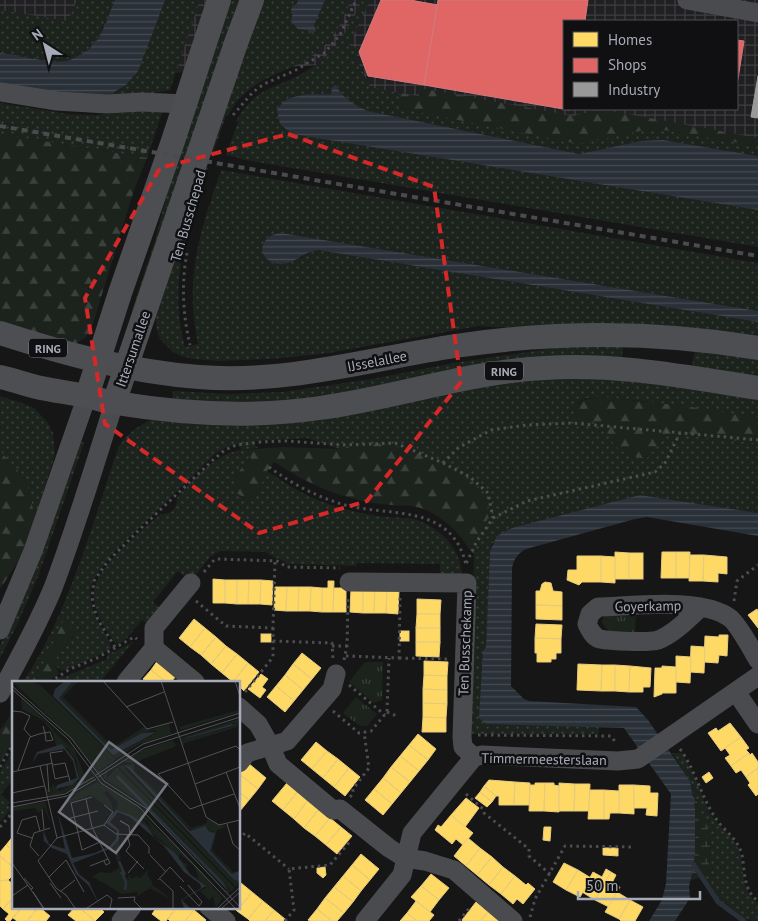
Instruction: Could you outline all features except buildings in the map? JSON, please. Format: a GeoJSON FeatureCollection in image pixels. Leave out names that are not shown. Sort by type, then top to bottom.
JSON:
{"type":"FeatureCollection","features":[{"type":"Feature","properties":{"kind":"main road"},"geometry":{"type":"LineString","coordinates":[[87,396],[97,361],[219,0]]}},
{"type":"Feature","properties":{"kind":"main road","name":"Ittersumallee"},"geometry":{"type":"LineString","coordinates":[[114,403],[252,0]]}},
{"type":"Feature","properties":{"kind":"main road","name":"IJsselallee"},"geometry":{"type":"LineString","coordinates":[[0,333],[127,368],[199,377],[295,375],[456,346],[524,338],[600,334],[694,338],[758,348]]}},
{"type":"Feature","properties":{"kind":"main road","name":"RING"},"geometry":{"type":"LineString","coordinates":[[0,377],[39,388],[87,396],[114,403],[188,412],[252,413],[290,411],[352,403],[499,371],[567,367],[642,370],[758,388]]}},
{"type":"Feature","properties":{"kind":"street"},"geometry":{"type":"LineString","coordinates":[[687,0],[758,13]]}},
{"type":"Feature","properties":{"kind":"street"},"geometry":{"type":"LineString","coordinates":[[0,92],[57,101],[107,104],[142,102],[185,104]]}},
{"type":"Feature","properties":{"kind":"street"},"geometry":{"type":"LineString","coordinates":[[0,630],[33,551],[87,396]]}},
{"type":"Feature","properties":{"kind":"street","name":"Ittersumallee"},"geometry":{"type":"LineString","coordinates":[[0,693],[28,642],[52,588],[93,471],[114,403]]}},
{"type":"Feature","properties":{"kind":"street","name":"Ten Busschekamp"},"geometry":{"type":"LineString","coordinates":[[349,582],[400,583],[466,573],[462,737]]}},
{"type":"Feature","properties":{"kind":"street"},"geometry":{"type":"LineString","coordinates":[[127,681],[154,648],[154,628],[187,587]]}},
{"type":"Feature","properties":{"kind":"street","name":"Goyerkamp"},"geometry":{"type":"LineString","coordinates":[[701,607],[676,629],[658,640],[598,638],[591,632],[587,624],[590,614],[598,607],[682,605],[701,607],[714,610],[731,619]]}},
{"type":"Feature","properties":{"kind":"street"},"geometry":{"type":"LineString","coordinates":[[731,619],[758,660]]}},
{"type":"Feature","properties":{"kind":"street"},"geometry":{"type":"LineString","coordinates":[[154,648],[194,681]]}},
{"type":"Feature","properties":{"kind":"street"},"geometry":{"type":"LineString","coordinates":[[240,762],[247,753],[287,741],[332,689],[336,674]]}},
{"type":"Feature","properties":{"kind":"street","name":"Timmermeesterslaan"},"geometry":{"type":"LineString","coordinates":[[365,921],[402,875],[412,833],[474,757],[482,755],[618,760],[638,759],[758,676]]}},
{"type":"Feature","properties":{"kind":"street"},"geometry":{"type":"LineString","coordinates":[[736,692],[758,724]]}},
{"type":"Feature","properties":{"kind":"street"},"geometry":{"type":"LineString","coordinates":[[242,700],[271,746],[278,764],[333,810],[340,809],[405,858],[425,860],[454,870],[513,921]]}},
{"type":"Feature","properties":{"kind":"street"},"geometry":{"type":"LineString","coordinates":[[462,737],[463,747],[474,757]]}},
{"type":"Feature","properties":{"kind":"street"},"geometry":{"type":"LineString","coordinates":[[121,921],[131,908]]}},
{"type":"Feature","properties":{"kind":"street"},"geometry":{"type":"LineString","coordinates":[[211,908],[226,921]]}},
{"type":"Feature","properties":{"kind":"path"},"geometry":{"type":"LineString","coordinates":[[233,116],[245,100],[264,84],[296,70],[324,53],[340,35],[356,0]]}},
{"type":"Feature","properties":{"kind":"path","name":"Ten Busschepad"},"geometry":{"type":"LineString","coordinates":[[188,251],[183,290],[190,345]]}},
{"type":"Feature","properties":{"kind":"path"},"geometry":{"type":"LineString","coordinates":[[443,463],[458,448],[491,430],[527,425],[572,424],[758,440]]}},
{"type":"Feature","properties":{"kind":"path"},"geometry":{"type":"LineString","coordinates":[[466,573],[476,543],[493,518],[527,501],[655,472],[665,463],[680,433]]}},
{"type":"Feature","properties":{"kind":"path"},"geometry":{"type":"LineString","coordinates":[[116,647],[98,620],[94,608],[92,597],[94,581],[108,561],[139,530],[225,450],[236,445],[288,441],[342,445],[395,443],[443,463],[470,477],[488,493],[493,518]]}},
{"type":"Feature","properties":{"kind":"path"},"geometry":{"type":"LineString","coordinates":[[270,467],[300,487],[329,500],[361,509],[405,513],[428,519],[445,530],[453,538],[463,555],[466,573]]}},
{"type":"Feature","properties":{"kind":"path"},"geometry":{"type":"LineString","coordinates":[[273,628],[226,626],[187,587],[195,582],[214,560],[275,561],[287,567],[349,569],[346,656],[336,674]]}},
{"type":"Feature","properties":{"kind":"path"},"geometry":{"type":"LineString","coordinates":[[242,700],[273,657],[275,561]]}},
{"type":"Feature","properties":{"kind":"path"},"geometry":{"type":"LineString","coordinates":[[731,619],[736,581],[758,565]]}},
{"type":"Feature","properties":{"kind":"path"},"geometry":{"type":"LineString","coordinates":[[399,658],[400,583]]}},
{"type":"Feature","properties":{"kind":"path"},"geometry":{"type":"LineString","coordinates":[[52,681],[70,669],[97,658],[134,637],[154,648]]}},
{"type":"Feature","properties":{"kind":"path"},"geometry":{"type":"LineString","coordinates":[[273,641],[332,643],[333,668],[336,674],[386,713],[399,717]]}},
{"type":"Feature","properties":{"kind":"path"},"geometry":{"type":"LineString","coordinates":[[332,646],[347,646]]}},
{"type":"Feature","properties":{"kind":"path"},"geometry":{"type":"LineString","coordinates":[[346,656],[464,659]]}},
{"type":"Feature","properties":{"kind":"path"},"geometry":{"type":"LineString","coordinates":[[321,701],[359,733],[371,731],[386,713],[388,658]]}},
{"type":"Feature","properties":{"kind":"path"},"geometry":{"type":"LineString","coordinates":[[340,809],[353,794],[353,788],[369,768],[364,732]]}},
{"type":"Feature","properties":{"kind":"path"},"geometry":{"type":"LineString","coordinates":[[462,737],[469,735],[611,736],[616,743]]}},
{"type":"Feature","properties":{"kind":"path"},"geometry":{"type":"LineString","coordinates":[[671,737],[693,769],[713,814],[738,844],[742,854],[746,884],[753,897],[758,901]]}},
{"type":"Feature","properties":{"kind":"path"},"geometry":{"type":"LineString","coordinates":[[0,767],[12,746]]}},
{"type":"Feature","properties":{"kind":"path"},"geometry":{"type":"LineString","coordinates":[[452,782],[483,809],[484,813],[529,849],[529,856],[550,874]]}},
{"type":"Feature","properties":{"kind":"path"},"geometry":{"type":"LineString","coordinates":[[0,827],[12,813]]}},
{"type":"Feature","properties":{"kind":"path"},"geometry":{"type":"LineString","coordinates":[[240,839],[245,833],[290,869],[330,865],[362,827]]}},
{"type":"Feature","properties":{"kind":"path"},"geometry":{"type":"LineString","coordinates":[[529,921],[535,899],[566,846],[635,847]]}},
{"type":"Feature","properties":{"kind":"path"},"geometry":{"type":"LineString","coordinates":[[285,921],[294,910],[290,869]]}},
{"type":"Feature","properties":{"kind":"highlighted area"},"geometry":{"type":"Polygon","coordinates":[[[288,134],[434,187],[461,382],[367,501],[259,533],[105,424],[85,298],[160,168],[288,134]]]}},
{"type":"Feature","properties":{"kind":"shaded area"},"geometry":{"type":"Polygon","coordinates":[[[0,0],[758,0],[758,140],[364,93],[339,64],[84,78],[0,68],[0,0]]]}},
{"type":"Feature","properties":{"kind":"shaded area"},"geometry":{"type":"Polygon","coordinates":[[[115,0],[165,0],[138,71],[126,85],[109,95],[72,96],[0,85],[0,53],[60,62],[74,58],[95,43],[115,0]]]}},
{"type":"Feature","properties":{"kind":"shaded area"},"geometry":{"type":"Polygon","coordinates":[[[298,0],[325,0],[314,25],[316,31],[309,34],[308,30],[298,29],[291,21],[293,12],[291,10],[293,5],[296,6],[298,0]]]}},
{"type":"Feature","properties":{"kind":"shaded area"},"geometry":{"type":"Polygon","coordinates":[[[336,85],[346,98],[368,111],[579,154],[641,141],[663,140],[758,156],[758,210],[292,134],[280,124],[277,110],[281,104],[302,95],[333,94],[331,88],[336,85]]]}},
{"type":"Feature","properties":{"kind":"shaded area"},"geometry":{"type":"Polygon","coordinates":[[[281,233],[758,311],[758,322],[318,250],[309,252],[287,263],[274,263],[264,255],[262,250],[263,244],[273,235],[281,233]]]}},
{"type":"Feature","properties":{"kind":"shaded area"},"geometry":{"type":"Polygon","coordinates":[[[640,495],[758,513],[758,536],[647,517],[526,549],[521,552],[512,568],[511,686],[524,699],[529,701],[636,707],[648,720],[690,781],[695,809],[695,852],[689,886],[690,898],[675,921],[649,921],[662,900],[666,883],[671,794],[624,728],[486,724],[479,718],[483,651],[486,647],[490,551],[497,536],[512,528],[640,495]]]}},
{"type":"Feature","properties":{"kind":"green space"},"geometry":{"type":"Polygon","coordinates":[[[77,0],[115,0],[102,30],[91,46],[84,52],[64,62],[0,53],[0,10],[68,21],[77,0]]]}},
{"type":"Feature","properties":{"kind":"green space"},"geometry":{"type":"Polygon","coordinates":[[[165,0],[200,0],[170,90],[148,94],[109,95],[126,85],[138,71],[165,0]]]}},
{"type":"Feature","properties":{"kind":"green space"},"geometry":{"type":"Polygon","coordinates":[[[227,0],[243,0],[137,311],[132,310],[156,237],[178,150],[227,0]]]}},
{"type":"Feature","properties":{"kind":"green space"},"geometry":{"type":"Polygon","coordinates":[[[262,0],[298,0],[291,10],[303,30],[308,29],[310,33],[316,31],[313,25],[325,0],[351,0],[336,31],[329,41],[317,52],[304,61],[262,81],[237,101],[228,116],[226,116],[213,153],[209,152],[262,0]]]}},
{"type":"Feature","properties":{"kind":"green space"},"geometry":{"type":"Polygon","coordinates":[[[362,0],[370,0],[349,45],[359,49],[356,58],[370,87],[399,93],[403,109],[431,114],[640,131],[664,130],[758,146],[758,156],[663,140],[641,141],[579,154],[368,111],[346,98],[336,85],[333,94],[294,96],[280,105],[293,134],[758,210],[758,247],[240,159],[226,155],[238,122],[236,121],[244,109],[260,94],[310,69],[327,55],[347,30],[362,0]]]}},
{"type":"Feature","properties":{"kind":"green space"},"geometry":{"type":"Polygon","coordinates":[[[420,88],[573,116],[606,110],[758,138],[758,146],[664,130],[640,131],[579,144],[403,109],[399,93],[419,96],[420,88]]]}},
{"type":"Feature","properties":{"kind":"green space"},"geometry":{"type":"Polygon","coordinates":[[[0,103],[69,114],[94,115],[163,110],[147,158],[0,134],[0,103]]]}},
{"type":"Feature","properties":{"kind":"green space"},"geometry":{"type":"Polygon","coordinates":[[[0,134],[147,158],[134,190],[91,330],[86,337],[72,346],[0,324],[0,134]]]}},
{"type":"Feature","properties":{"kind":"green space"},"geometry":{"type":"Polygon","coordinates":[[[203,167],[208,168],[187,235],[179,277],[178,299],[185,347],[198,344],[193,298],[196,255],[221,170],[758,263],[758,311],[281,233],[271,236],[264,242],[263,246],[264,255],[268,259],[301,258],[313,250],[318,250],[758,322],[758,339],[479,326],[329,353],[270,359],[218,361],[181,356],[173,352],[160,339],[155,313],[203,167]]]}},
{"type":"Feature","properties":{"kind":"green space"},"geometry":{"type":"Polygon","coordinates":[[[587,343],[623,343],[622,359],[300,401],[172,402],[173,391],[229,394],[284,392],[587,343]]]}},
{"type":"Feature","properties":{"kind":"green space"},"geometry":{"type":"Polygon","coordinates":[[[695,348],[758,357],[758,379],[692,367],[695,348]]]}},
{"type":"Feature","properties":{"kind":"green space"},"geometry":{"type":"Polygon","coordinates":[[[610,377],[758,398],[758,418],[643,401],[601,397],[588,398],[578,402],[597,421],[604,424],[614,444],[624,452],[646,459],[667,434],[758,443],[758,513],[640,495],[492,543],[490,551],[486,647],[483,651],[486,724],[599,727],[599,734],[470,734],[474,554],[469,549],[487,520],[450,467],[407,449],[340,449],[307,438],[252,441],[258,448],[243,450],[251,457],[238,473],[235,483],[236,493],[243,498],[255,499],[267,471],[301,492],[328,504],[368,514],[417,520],[434,528],[448,541],[458,557],[462,576],[440,576],[440,564],[357,563],[356,566],[287,564],[266,552],[220,551],[210,557],[191,581],[178,571],[153,602],[162,610],[150,626],[142,620],[128,637],[119,644],[115,643],[96,609],[95,586],[101,575],[119,551],[142,530],[161,514],[173,510],[177,498],[206,468],[224,456],[242,450],[237,444],[215,454],[111,555],[93,580],[90,590],[92,608],[111,648],[62,671],[54,665],[56,658],[73,637],[67,622],[67,615],[44,662],[32,681],[24,681],[54,627],[66,598],[89,537],[119,446],[133,430],[152,420],[511,380],[610,377]]]}},
{"type":"Feature","properties":{"kind":"green space"},"geometry":{"type":"Polygon","coordinates":[[[0,396],[34,408],[48,423],[53,433],[55,455],[35,517],[26,480],[0,451],[0,396]]]}},
{"type":"Feature","properties":{"kind":"green space"},"geometry":{"type":"Polygon","coordinates":[[[601,397],[685,406],[758,418],[758,443],[668,434],[646,459],[630,455],[614,444],[604,424],[573,419],[574,407],[577,404],[586,399],[601,397]]]}},
{"type":"Feature","properties":{"kind":"green space"},"geometry":{"type":"Polygon","coordinates":[[[78,440],[84,443],[39,574],[17,625],[0,658],[0,645],[78,440]]]}},
{"type":"Feature","properties":{"kind":"green space"},"geometry":{"type":"Polygon","coordinates":[[[382,443],[432,459],[467,478],[480,490],[487,504],[487,520],[482,531],[469,549],[458,534],[445,522],[421,508],[371,503],[331,492],[274,462],[267,471],[255,499],[249,500],[236,493],[236,478],[243,466],[251,458],[243,450],[282,447],[340,449],[382,443]]]}},
{"type":"Feature","properties":{"kind":"green space"},"geometry":{"type":"Polygon","coordinates":[[[0,451],[26,480],[35,517],[21,557],[0,589],[0,451]]]}},
{"type":"Feature","properties":{"kind":"green space"},"geometry":{"type":"Polygon","coordinates":[[[636,611],[635,633],[611,631],[604,626],[602,621],[606,613],[636,611]]]}},
{"type":"Feature","properties":{"kind":"green space"},"geometry":{"type":"Polygon","coordinates":[[[67,613],[67,622],[75,630],[54,665],[59,673],[49,681],[32,681],[44,662],[67,613]]]}},
{"type":"Feature","properties":{"kind":"green space"},"geometry":{"type":"Polygon","coordinates":[[[133,642],[101,681],[54,681],[62,676],[64,677],[107,659],[107,655],[133,642]]]}},
{"type":"Feature","properties":{"kind":"green space"},"geometry":{"type":"Polygon","coordinates":[[[365,662],[383,662],[382,700],[374,703],[349,682],[365,662]]]}},
{"type":"Feature","properties":{"kind":"green space"},"geometry":{"type":"Polygon","coordinates":[[[356,697],[377,714],[367,726],[360,726],[343,713],[356,697]]]}},
{"type":"Feature","properties":{"kind":"green space"},"geometry":{"type":"Polygon","coordinates":[[[12,713],[12,742],[0,763],[0,730],[12,713]]]}},
{"type":"Feature","properties":{"kind":"green space"},"geometry":{"type":"Polygon","coordinates":[[[12,751],[12,780],[1,794],[10,802],[8,805],[11,809],[0,822],[0,771],[12,751]]]}},
{"type":"Feature","properties":{"kind":"green space"},"geometry":{"type":"Polygon","coordinates":[[[672,753],[682,753],[695,777],[710,813],[738,848],[746,887],[758,903],[758,921],[741,917],[725,907],[702,878],[709,876],[710,833],[690,781],[672,753]]]}},
{"type":"Feature","properties":{"kind":"green space"},"geometry":{"type":"Polygon","coordinates":[[[692,790],[710,833],[709,876],[691,880],[695,835],[692,790]]]}},
{"type":"Feature","properties":{"kind":"waterway"},"geometry":{"type":"LineString","coordinates":[[694,865],[718,902],[744,921]]}},
{"type":"Feature","properties":{"kind":"railway"},"geometry":{"type":"LineString","coordinates":[[0,126],[758,256]]}}]}
